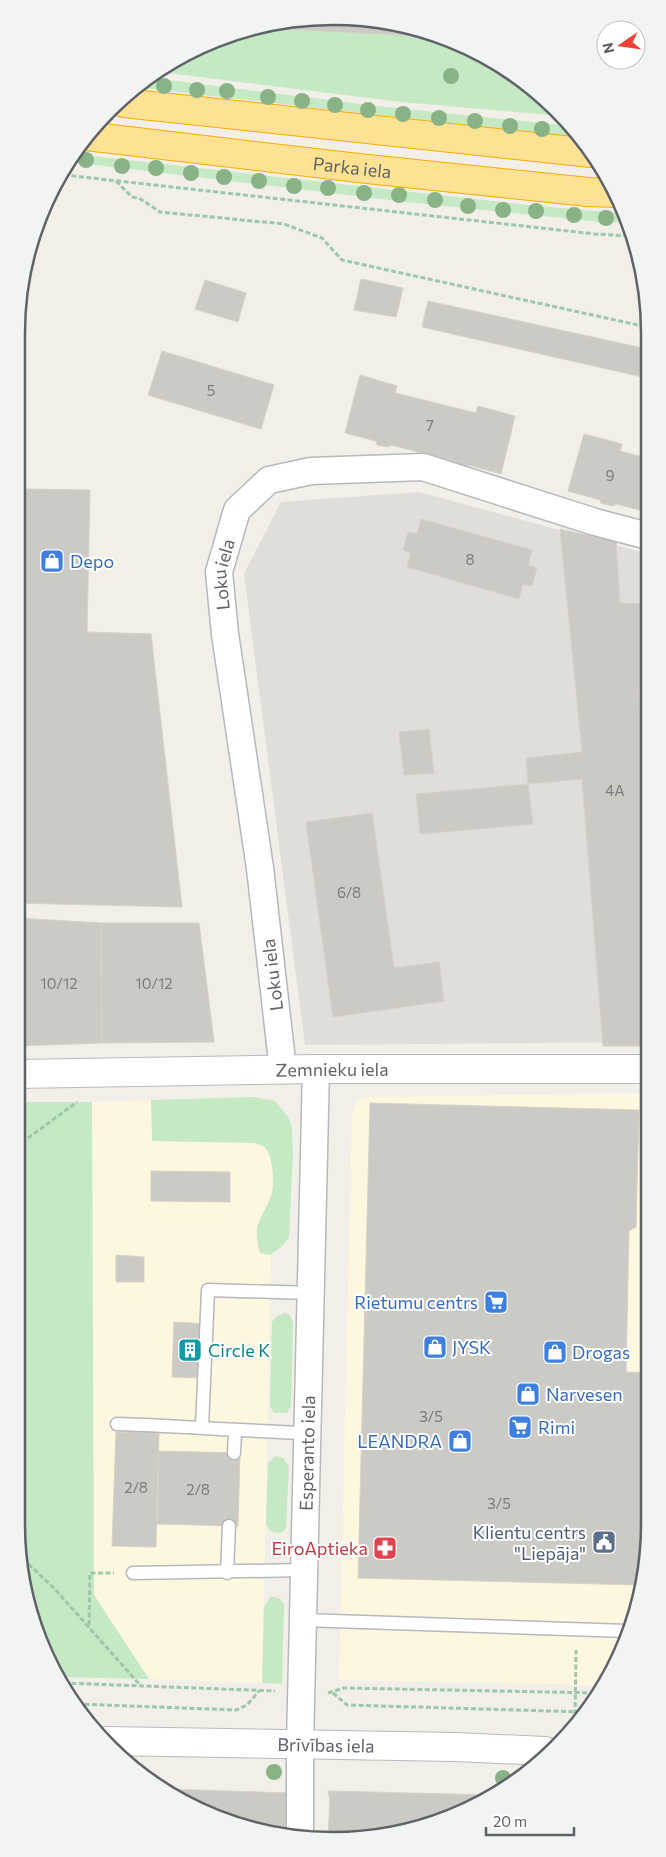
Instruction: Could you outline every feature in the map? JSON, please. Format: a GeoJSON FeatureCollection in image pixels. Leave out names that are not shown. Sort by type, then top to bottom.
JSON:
{"type":"FeatureCollection","features":[{"type":"Feature","properties":{"kind":"highway"},"geometry":{"type":"LineString","coordinates":[[127,103],[582,153]]}},
{"type":"Feature","properties":{"kind":"highway","name":"Parka iela"},"geometry":{"type":"LineString","coordinates":[[96,137],[358,168],[607,193]]}},
{"type":"Feature","properties":{"kind":"main road","name":"Zemnieku iela"},"geometry":{"type":"LineString","coordinates":[[25,1074],[316,1069],[641,1069]]}},
{"type":"Feature","properties":{"kind":"main road","name":"Brīvības iela"},"geometry":{"type":"LineString","coordinates":[[114,1741],[541,1751]]}},
{"type":"Feature","properties":{"kind":"street","name":"Loku iela"},"geometry":{"type":"LineString","coordinates":[[283,1070],[260,868],[225,634],[219,572],[237,510],[269,480],[311,471],[423,467],[641,534]]}},
{"type":"Feature","properties":{"kind":"street","name":"Esperanto iela"},"geometry":{"type":"LineString","coordinates":[[300,1830],[301,1692],[316,1069]]}},
{"type":"Feature","properties":{"kind":"lane"},"geometry":{"type":"LineString","coordinates":[[202,1427],[208,1290],[311,1293]]}},
{"type":"Feature","properties":{"kind":"lane"},"geometry":{"type":"LineString","coordinates":[[117,1424],[308,1433]]}},
{"type":"Feature","properties":{"kind":"lane"},"geometry":{"type":"LineString","coordinates":[[234,1453],[235,1431]]}},
{"type":"Feature","properties":{"kind":"lane"},"geometry":{"type":"LineString","coordinates":[[227,1573],[230,1526]]}},
{"type":"Feature","properties":{"kind":"lane"},"geometry":{"type":"LineString","coordinates":[[133,1573],[227,1573],[304,1570]]}},
{"type":"Feature","properties":{"kind":"lane"},"geometry":{"type":"LineString","coordinates":[[303,1620],[622,1631]]}},
{"type":"Feature","properties":{"kind":"path"},"geometry":{"type":"LineString","coordinates":[[68,175],[595,234],[626,236]]}},
{"type":"Feature","properties":{"kind":"path"},"geometry":{"type":"LineString","coordinates":[[116,181],[132,197],[139,198],[160,212],[284,224],[322,238],[342,260],[641,326]]}},
{"type":"Feature","properties":{"kind":"path"},"geometry":{"type":"LineString","coordinates":[[25,1140],[79,1101]]}},
{"type":"Feature","properties":{"kind":"path"},"geometry":{"type":"LineString","coordinates":[[28,1564],[89,1625],[140,1684]]}},
{"type":"Feature","properties":{"kind":"path"},"geometry":{"type":"LineString","coordinates":[[89,1625],[90,1573],[133,1573]]}},
{"type":"Feature","properties":{"kind":"path"},"geometry":{"type":"LineString","coordinates":[[576,1630],[576,1693],[575,1712],[347,1705],[333,1692],[344,1688],[576,1693],[590,1693]]}},
{"type":"Feature","properties":{"kind":"path"},"geometry":{"type":"LineString","coordinates":[[69,1683],[140,1684],[301,1692]]}},
{"type":"Feature","properties":{"kind":"path"},"geometry":{"type":"LineString","coordinates":[[84,1704],[236,1710],[247,1705],[259,1690]]}},
{"type":"Feature","properties":{"kind":"shaded area"},"geometry":{"type":"Polygon","coordinates":[[[419,492],[641,552],[641,1042],[305,1045],[244,574],[281,502],[419,492]]]}},
{"type":"Feature","properties":{"kind":"shaded area","name":"Rietumu centrs"},"geometry":{"type":"Polygon","coordinates":[[[641,1093],[640,1544],[631,1604],[618,1642],[596,1685],[339,1680],[352,1114],[357,1103],[362,1098],[641,1093]]]}},
{"type":"Feature","properties":{"kind":"shaded area"},"geometry":{"type":"Polygon","coordinates":[[[253,1097],[273,1164],[262,1683],[149,1679],[94,1596],[92,1102],[253,1097]]]}},
{"type":"Feature","properties":{"kind":"green space"},"geometry":{"type":"Polygon","coordinates":[[[286,29],[416,36],[451,48],[487,66],[536,101],[551,115],[401,102],[168,73],[215,48],[253,35],[273,31],[286,29]]]}},
{"type":"Feature","properties":{"kind":"green space"},"geometry":{"type":"Polygon","coordinates":[[[159,79],[377,106],[560,125],[570,136],[146,89],[159,79]]]}},
{"type":"Feature","properties":{"kind":"green space"},"geometry":{"type":"Polygon","coordinates":[[[82,155],[528,205],[616,212],[621,223],[406,202],[77,163],[82,155]]]}},
{"type":"Feature","properties":{"kind":"green space"},"geometry":{"type":"Polygon","coordinates":[[[253,1097],[275,1101],[289,1118],[292,1129],[293,1154],[289,1238],[270,1255],[260,1253],[257,1235],[258,1225],[273,1186],[272,1166],[266,1148],[253,1143],[152,1141],[151,1100],[253,1097]]]}},
{"type":"Feature","properties":{"kind":"green space"},"geometry":{"type":"Polygon","coordinates":[[[25,1102],[92,1102],[94,1595],[149,1679],[66,1677],[48,1642],[35,1604],[28,1564],[25,1524],[25,1102]]]}},
{"type":"Feature","properties":{"kind":"green space"},"geometry":{"type":"Polygon","coordinates":[[[285,1313],[290,1315],[293,1324],[291,1406],[287,1413],[274,1413],[270,1406],[272,1322],[277,1316],[285,1313]]]}},
{"type":"Feature","properties":{"kind":"green space"},"geometry":{"type":"Polygon","coordinates":[[[276,1456],[283,1458],[289,1467],[286,1527],[283,1532],[279,1533],[270,1531],[266,1524],[268,1463],[276,1456]]]}},
{"type":"Feature","properties":{"kind":"green space"},"geometry":{"type":"Polygon","coordinates":[[[271,1596],[280,1599],[284,1604],[282,1684],[262,1683],[264,1607],[271,1596]]]}},
{"type":"Feature","properties":{"kind":"building"},"geometry":{"type":"Polygon","coordinates":[[[333,25],[353,26],[416,36],[286,29],[333,25]]]}},
{"type":"Feature","properties":{"kind":"building"},"geometry":{"type":"Polygon","coordinates":[[[361,279],[403,288],[396,317],[354,310],[361,279]]]}},
{"type":"Feature","properties":{"kind":"building"},"geometry":{"type":"Polygon","coordinates":[[[205,280],[246,293],[238,322],[195,309],[205,280]]]}},
{"type":"Feature","properties":{"kind":"building"},"geometry":{"type":"Polygon","coordinates":[[[428,301],[641,348],[641,377],[422,327],[428,301]]]}},
{"type":"Feature","properties":{"kind":"building"},"geometry":{"type":"Polygon","coordinates":[[[162,351],[274,385],[261,429],[148,395],[162,351]]]}},
{"type":"Feature","properties":{"kind":"building"},"geometry":{"type":"Polygon","coordinates":[[[360,375],[397,386],[395,393],[476,413],[478,406],[515,416],[501,474],[468,465],[466,467],[455,465],[454,461],[391,445],[388,447],[377,445],[376,441],[345,433],[360,375]]]}},
{"type":"Feature","properties":{"kind":"building"},"geometry":{"type":"Polygon","coordinates":[[[584,434],[622,444],[620,451],[641,456],[641,510],[616,504],[613,506],[601,503],[600,500],[568,491],[584,434]]]}},
{"type":"Feature","properties":{"kind":"building","name":"Depo"},"geometry":{"type":"Polygon","coordinates":[[[25,489],[90,490],[87,632],[151,634],[182,907],[25,903],[25,489]]]}},
{"type":"Feature","properties":{"kind":"building"},"geometry":{"type":"Polygon","coordinates":[[[421,519],[532,550],[528,565],[537,568],[532,586],[523,584],[519,599],[407,567],[411,553],[403,550],[408,532],[417,534],[421,519]]]}},
{"type":"Feature","properties":{"kind":"building"},"geometry":{"type":"Polygon","coordinates":[[[560,529],[616,542],[620,603],[641,604],[641,690],[639,690],[641,714],[641,1046],[603,1046],[582,779],[528,784],[526,758],[582,752],[560,529]]]}},
{"type":"Feature","properties":{"kind":"building"},"geometry":{"type":"Polygon","coordinates":[[[429,729],[434,773],[404,775],[399,732],[429,729]]]}},
{"type":"Feature","properties":{"kind":"building"},"geometry":{"type":"Polygon","coordinates":[[[528,784],[533,824],[420,834],[416,794],[528,784]]]}},
{"type":"Feature","properties":{"kind":"building"},"geometry":{"type":"Polygon","coordinates":[[[372,813],[394,968],[439,962],[444,1001],[333,1017],[306,822],[372,813]]]}},
{"type":"Feature","properties":{"kind":"building"},"geometry":{"type":"Polygon","coordinates":[[[25,919],[101,923],[102,1043],[25,1046],[25,919]]]}},
{"type":"Feature","properties":{"kind":"building"},"geometry":{"type":"Polygon","coordinates":[[[101,923],[199,923],[214,1042],[102,1043],[101,923]]]}},
{"type":"Feature","properties":{"kind":"building","name":"Rietumu centrs"},"geometry":{"type":"Polygon","coordinates":[[[370,1103],[639,1110],[636,1227],[629,1231],[626,1372],[641,1373],[641,1524],[635,1585],[358,1578],[370,1103]]]}},
{"type":"Feature","properties":{"kind":"building"},"geometry":{"type":"Polygon","coordinates":[[[151,1171],[230,1172],[230,1202],[151,1201],[151,1171]]]}},
{"type":"Feature","properties":{"kind":"building"},"geometry":{"type":"Polygon","coordinates":[[[116,1255],[144,1257],[144,1282],[116,1282],[116,1255]]]}},
{"type":"Feature","properties":{"kind":"building","name":"Circle K"},"geometry":{"type":"Polygon","coordinates":[[[174,1322],[209,1324],[206,1378],[172,1377],[174,1322]]]}},
{"type":"Feature","properties":{"kind":"building"},"geometry":{"type":"Polygon","coordinates":[[[116,1432],[159,1433],[156,1547],[112,1546],[116,1432]]]}},
{"type":"Feature","properties":{"kind":"building"},"geometry":{"type":"Polygon","coordinates":[[[159,1451],[240,1453],[238,1526],[157,1524],[159,1451]]]}},
{"type":"Feature","properties":{"kind":"building"},"geometry":{"type":"Polygon","coordinates":[[[176,1789],[288,1793],[287,1828],[253,1822],[234,1816],[215,1809],[176,1789]]]}},
{"type":"Feature","properties":{"kind":"building"},"geometry":{"type":"Polygon","coordinates":[[[328,1791],[480,1795],[451,1809],[413,1822],[373,1829],[333,1832],[328,1832],[330,1801],[328,1791]]]}},
{"type":"Feature","properties":{"kind":"place","name":"Depo"},"geometry":{"type":"Point","coordinates":[52,561]}},
{"type":"Feature","properties":{"kind":"place","name":"Rietumu centrs"},"geometry":{"type":"Point","coordinates":[496,1302]}},
{"type":"Feature","properties":{"kind":"place","name":"JYSK"},"geometry":{"type":"Point","coordinates":[435,1347]}},
{"type":"Feature","properties":{"kind":"place","name":"Circle K"},"geometry":{"type":"Point","coordinates":[190,1350]}},
{"type":"Feature","properties":{"kind":"place","name":"Drogas"},"geometry":{"type":"Point","coordinates":[555,1352]}},
{"type":"Feature","properties":{"kind":"place","name":"Narvesen"},"geometry":{"type":"Point","coordinates":[528,1394]}},
{"type":"Feature","properties":{"kind":"place","name":"Rimi"},"geometry":{"type":"Point","coordinates":[520,1427]}},
{"type":"Feature","properties":{"kind":"place","name":"LEANDRA"},"geometry":{"type":"Point","coordinates":[460,1441]}},
{"type":"Feature","properties":{"kind":"place","name":"Klientu centrs \"Liepāja\""},"geometry":{"type":"Point","coordinates":[604,1542]}},
{"type":"Feature","properties":{"kind":"place","name":"EiroAptieka"},"geometry":{"type":"Point","coordinates":[385,1548]}}]}
